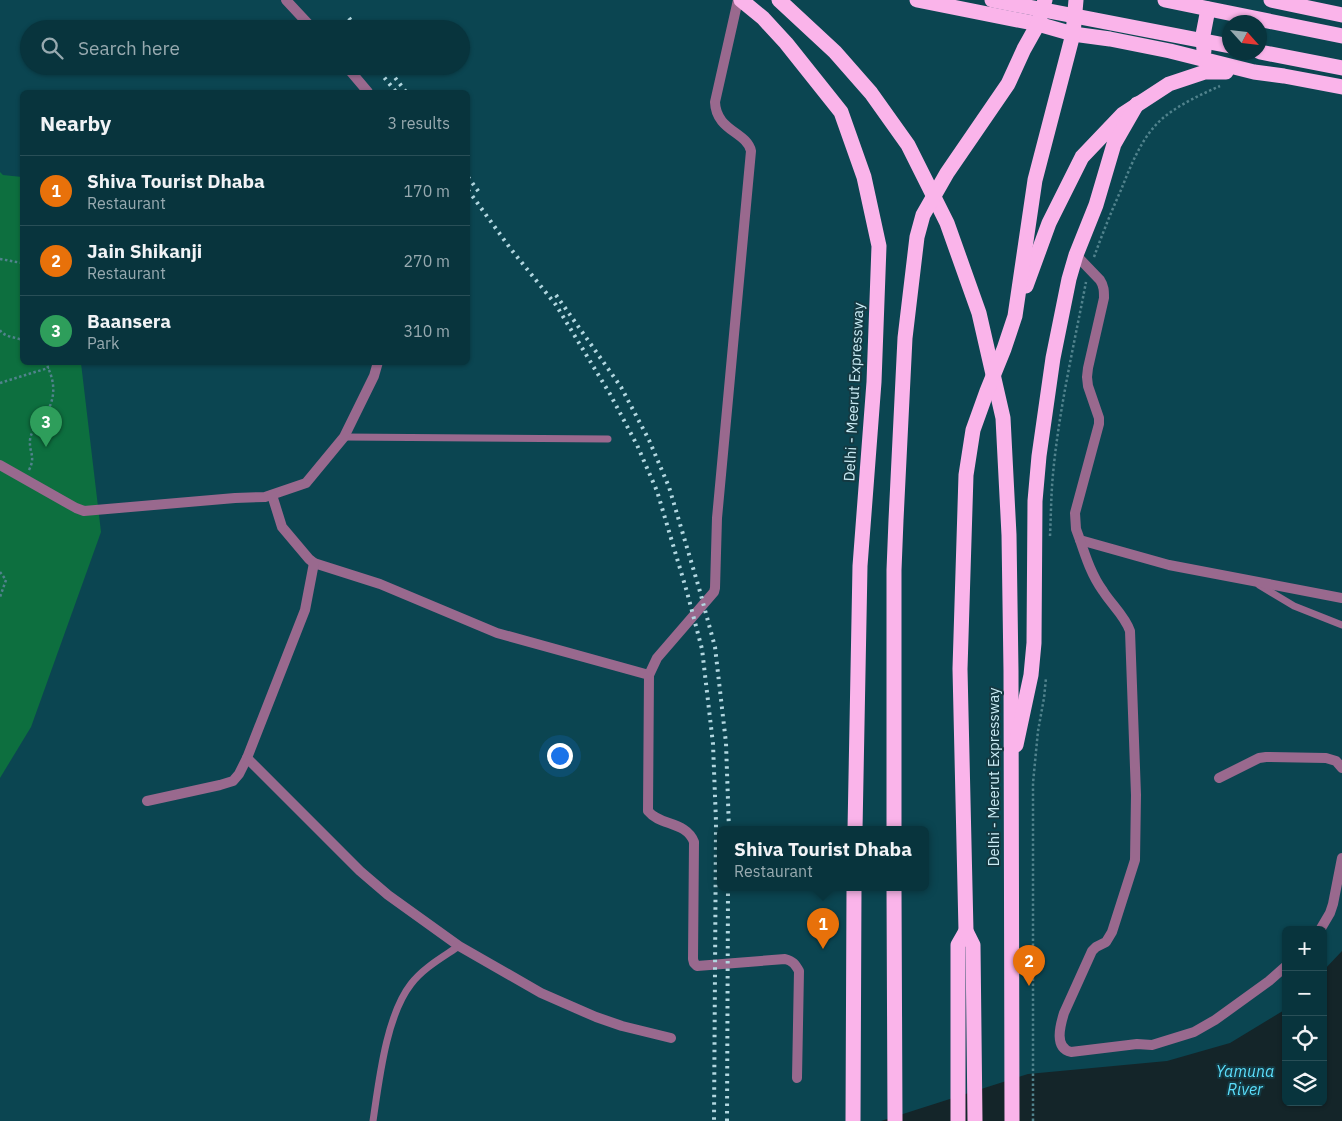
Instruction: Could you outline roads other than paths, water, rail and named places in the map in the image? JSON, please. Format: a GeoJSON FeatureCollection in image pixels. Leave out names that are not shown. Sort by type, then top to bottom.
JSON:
{"type":"FeatureCollection","features":[{"type":"Feature","properties":{"kind":"highway","name":"Delhi - Meerut Expressway"},"geometry":{"type":"LineString","coordinates":[[740,0],[763,18],[840,112],[864,177],[879,246],[874,382],[860,566],[855,826]]}},
{"type":"Feature","properties":{"kind":"highway","name":"Delhi - Meerut Expressway"},"geometry":{"type":"LineString","coordinates":[[779,0],[835,52],[871,93],[908,146],[947,223],[979,313],[1003,418],[1009,535],[1011,671],[1012,1121]]}},
{"type":"Feature","properties":{"kind":"highway"},"geometry":{"type":"LineString","coordinates":[[917,0],[1038,24],[1073,34],[1170,51],[1254,72],[1342,86]]}},
{"type":"Feature","properties":{"kind":"highway"},"geometry":{"type":"LineString","coordinates":[[992,0],[1222,44]]}},
{"type":"Feature","properties":{"kind":"highway"},"geometry":{"type":"LineString","coordinates":[[894,826],[894,570],[906,338],[917,237],[923,215],[947,173],[1008,84],[1038,24],[1045,0]]}},
{"type":"Feature","properties":{"kind":"highway","name":"Delhi - Meerut Expressway"},"geometry":{"type":"LineString","coordinates":[[975,1121],[973,945],[966,931],[960,669],[966,475],[973,430],[1015,316],[1035,180],[1073,34],[1076,0]]}},
{"type":"Feature","properties":{"kind":"highway"},"geometry":{"type":"LineString","coordinates":[[1165,0],[1342,36]]}},
{"type":"Feature","properties":{"kind":"highway"},"geometry":{"type":"LineString","coordinates":[[1271,0],[1342,15]]}},
{"type":"Feature","properties":{"kind":"highway"},"geometry":{"type":"LineString","coordinates":[[1208,9],[1203,35],[1203,47],[1208,62]]}},
{"type":"Feature","properties":{"kind":"highway"},"geometry":{"type":"LineString","coordinates":[[1267,53],[1342,68]]}},
{"type":"Feature","properties":{"kind":"highway"},"geometry":{"type":"LineString","coordinates":[[1015,316],[1049,223],[1082,157],[1123,114],[1169,84],[1205,72],[1254,72]]}},
{"type":"Feature","properties":{"kind":"highway"},"geometry":{"type":"LineString","coordinates":[[1011,765],[1021,728],[1032,667],[1034,643],[1035,501],[1039,456],[1053,358],[1068,280],[1076,255],[1096,205],[1114,144],[1137,104]]}},
{"type":"Feature","properties":{"kind":"highway"},"geometry":{"type":"LineString","coordinates":[[853,1121],[854,891]]}},
{"type":"Feature","properties":{"kind":"highway"},"geometry":{"type":"LineString","coordinates":[[894,891],[895,1121]]}},
{"type":"Feature","properties":{"kind":"highway"},"geometry":{"type":"LineString","coordinates":[[958,1121],[958,945],[966,931]]}},
{"type":"Feature","properties":{"kind":"street"},"geometry":{"type":"LineString","coordinates":[[286,0],[305,20]]}},
{"type":"Feature","properties":{"kind":"street"},"geometry":{"type":"LineString","coordinates":[[740,0],[715,102],[715,110],[719,118],[748,145],[751,151],[718,508],[715,588],[714,592],[657,658],[649,676],[648,811],[654,816],[687,831],[692,836],[694,842],[694,963],[698,966],[784,959],[790,960],[799,971],[797,1078]]}},
{"type":"Feature","properties":{"kind":"street"},"geometry":{"type":"LineString","coordinates":[[354,75],[366,90]]}},
{"type":"Feature","properties":{"kind":"street"},"geometry":{"type":"LineString","coordinates":[[1076,255],[1100,280],[1104,291],[1088,368],[1088,386],[1099,418],[1099,424],[1075,513],[1076,529],[1092,573],[1101,590],[1127,624],[1130,631],[1136,795],[1134,860],[1112,932],[1106,942],[1092,951],[1064,1013],[1061,1023],[1060,1042],[1062,1048],[1071,1052],[1137,1044],[1152,1046],[1194,1032],[1215,1020],[1268,982],[1282,970]]}},
{"type":"Feature","properties":{"kind":"street"},"geometry":{"type":"LineString","coordinates":[[0,465],[84,511],[265,497],[306,483],[344,437],[374,376],[377,365]]}},
{"type":"Feature","properties":{"kind":"street"},"geometry":{"type":"LineString","coordinates":[[272,495],[282,527],[309,560],[314,563],[380,584],[512,639],[649,676]]}},
{"type":"Feature","properties":{"kind":"street"},"geometry":{"type":"LineString","coordinates":[[1080,540],[1169,565],[1342,598]]}},
{"type":"Feature","properties":{"kind":"street"},"geometry":{"type":"LineString","coordinates":[[147,801],[220,785],[233,781],[239,774],[305,610],[314,563]]}},
{"type":"Feature","properties":{"kind":"street"},"geometry":{"type":"LineString","coordinates":[[1219,778],[1259,758],[1266,757],[1326,758],[1336,761],[1342,768]]}},
{"type":"Feature","properties":{"kind":"street"},"geometry":{"type":"LineString","coordinates":[[247,758],[360,871],[388,895],[459,946],[541,993],[596,1017],[622,1026],[671,1038]]}},
{"type":"Feature","properties":{"kind":"street"},"geometry":{"type":"LineString","coordinates":[[1322,926],[1333,904],[1342,858]]}},
{"type":"Feature","properties":{"kind":"lane"},"geometry":{"type":"LineString","coordinates":[[344,437],[608,439]]}},
{"type":"Feature","properties":{"kind":"lane"},"geometry":{"type":"LineString","coordinates":[[1252,581],[1294,606],[1342,624]]}},
{"type":"Feature","properties":{"kind":"lane"},"geometry":{"type":"LineString","coordinates":[[374,1121],[377,1092],[396,1010],[410,984],[420,974],[459,946]]}},
{"type":"Feature","properties":{"kind":"water","name":"Yamuna River"},"geometry":{"type":"Polygon","coordinates":[[[1342,951],[1342,1121],[881,1121],[1028,1074],[1167,1061],[1230,1043],[1282,1011],[1282,1106],[1327,1106],[1327,967],[1342,951]]]}},
{"type":"Feature","properties":{"kind":"railway"},"geometry":{"type":"LineString","coordinates":[[382,75],[394,90]]}},
{"type":"Feature","properties":{"kind":"railway"},"geometry":{"type":"LineString","coordinates":[[393,75],[404,90]]}},
{"type":"Feature","properties":{"kind":"railway"},"geometry":{"type":"LineString","coordinates":[[470,180],[481,195]]}},
{"type":"Feature","properties":{"kind":"railway"},"geometry":{"type":"LineString","coordinates":[[470,193],[510,248],[556,305],[610,394],[637,445],[657,491],[702,649],[713,744],[716,822],[714,1121]]}},
{"type":"Feature","properties":{"kind":"railway"},"geometry":{"type":"LineString","coordinates":[[556,295],[621,387],[649,440],[669,487],[715,647],[726,743],[729,826]]}},
{"type":"Feature","properties":{"kind":"railway"},"geometry":{"type":"LineString","coordinates":[[727,1121],[728,891]]}},
{"type":"Feature","properties":{"kind":"place","name":"Baansera"},"geometry":{"type":"Point","coordinates":[46,447]}},
{"type":"Feature","properties":{"kind":"place","name":"Shiva Tourist Dhaba"},"geometry":{"type":"Point","coordinates":[823,949]}},
{"type":"Feature","properties":{"kind":"place","name":"Jain Shikanji"},"geometry":{"type":"Point","coordinates":[1029,986]}}]}
